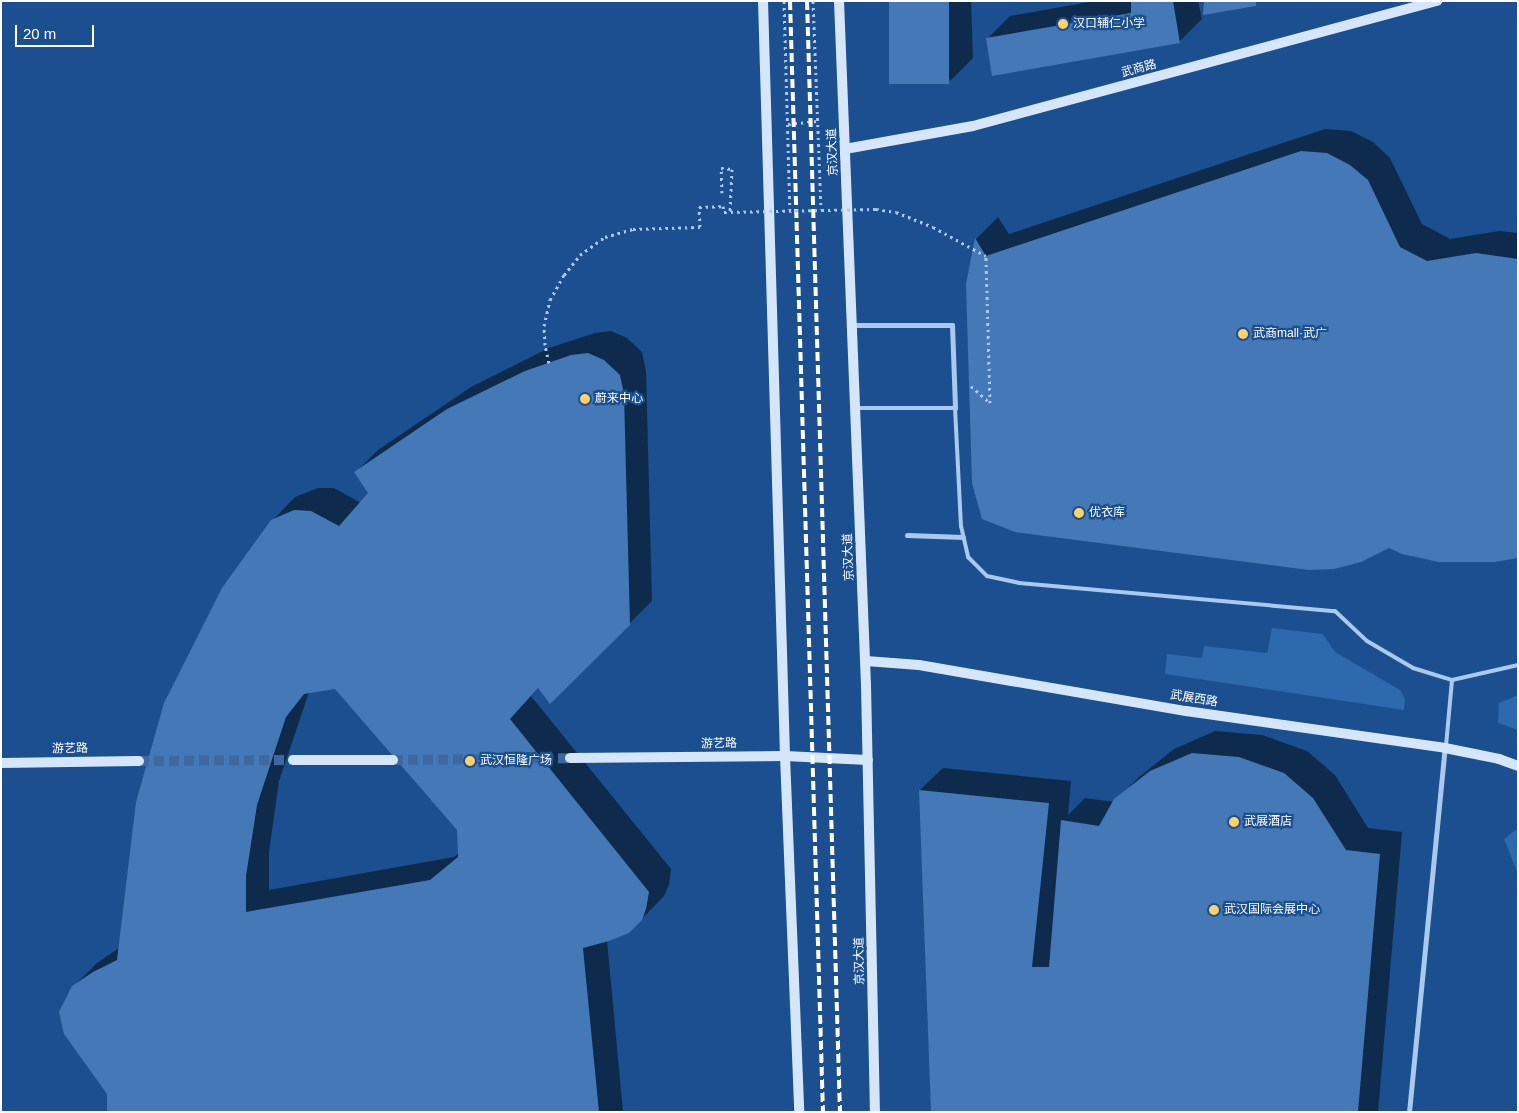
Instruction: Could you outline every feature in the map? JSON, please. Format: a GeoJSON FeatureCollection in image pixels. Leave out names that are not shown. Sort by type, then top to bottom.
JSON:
{"type":"FeatureCollection","features":[{"type":"Feature","properties":{"kind":"main road"},"geometry":{"type":"LineString","coordinates":[[763,1],[785,756],[799,1112]]}},
{"type":"Feature","properties":{"kind":"main road","name":"京汉大道"},"geometry":{"type":"LineString","coordinates":[[839,1],[866,661],[875,1112]]}},
{"type":"Feature","properties":{"kind":"main road","name":"武商路"},"geometry":{"type":"LineString","coordinates":[[845,149],[973,126],[1437,1]]}},
{"type":"Feature","properties":{"kind":"main road","name":"武展西路"},"geometry":{"type":"LineString","coordinates":[[866,661],[919,665],[1186,711],[1445,748],[1499,759],[1518,766]]}},
{"type":"Feature","properties":{"kind":"main road","name":"游艺路"},"geometry":{"type":"LineString","coordinates":[[570,758],[785,756],[868,760]]}},
{"type":"Feature","properties":{"kind":"main road"},"geometry":{"type":"LineString","coordinates":[[292,760],[393,760]]}},
{"type":"Feature","properties":{"kind":"main road","name":"游艺路"},"geometry":{"type":"LineString","coordinates":[[1,763],[139,761]]}},
{"type":"Feature","properties":{"kind":"street"},"geometry":{"type":"LineString","coordinates":[[852,325],[952,325],[955,408]]}},
{"type":"Feature","properties":{"kind":"street"},"geometry":{"type":"LineString","coordinates":[[907,535],[964,537]]}},
{"type":"Feature","properties":{"kind":"street"},"geometry":{"type":"LineString","coordinates":[[1409,1112],[1445,748]]}},
{"type":"Feature","properties":{"kind":"lane"},"geometry":{"type":"LineString","coordinates":[[856,408],[955,408],[964,537],[968,557],[987,576],[1019,583],[1335,611],[1367,641],[1413,668],[1452,680],[1518,664]]}},
{"type":"Feature","properties":{"kind":"lane"},"geometry":{"type":"LineString","coordinates":[[1445,748],[1452,680]]}},
{"type":"Feature","properties":{"kind":"path"},"geometry":{"type":"LineString","coordinates":[[784,1],[790,210]]}},
{"type":"Feature","properties":{"kind":"path"},"geometry":{"type":"LineString","coordinates":[[813,1],[821,209]]}},
{"type":"Feature","properties":{"kind":"path"},"geometry":{"type":"LineString","coordinates":[[788,124],[818,121]]}},
{"type":"Feature","properties":{"kind":"path"},"geometry":{"type":"LineString","coordinates":[[722,193],[722,168],[732,169],[730,212]]}},
{"type":"Feature","properties":{"kind":"path"},"geometry":{"type":"LineString","coordinates":[[549,363],[545,345],[544,326],[550,300],[564,275],[580,255],[606,237],[633,230],[700,227],[699,206],[723,206],[724,212],[876,209],[896,212],[933,226],[986,256],[990,402],[969,384],[955,408]]}},
{"type":"Feature","properties":{"kind":"shaded area"},"geometry":{"type":"Polygon","coordinates":[[[1272,628],[1323,634],[1335,652],[1400,690],[1405,699],[1404,710],[1165,674],[1167,654],[1202,658],[1204,646],[1267,653],[1272,628]]]}},
{"type":"Feature","properties":{"kind":"shaded area"},"geometry":{"type":"Polygon","coordinates":[[[1518,695],[1518,730],[1498,723],[1499,703],[1518,695]]]}},
{"type":"Feature","properties":{"kind":"shaded area"},"geometry":{"type":"Polygon","coordinates":[[[1518,828],[1518,874],[1504,839],[1518,828]]]}},
{"type":"Feature","properties":{"kind":"building"},"geometry":{"type":"Polygon","coordinates":[[[889,1],[949,1],[949,84],[889,84],[889,1]]]}},
{"type":"Feature","properties":{"kind":"building"},"geometry":{"type":"Polygon","coordinates":[[[1131,1],[1173,1],[1180,43],[992,76],[986,38],[1131,13],[1131,1]]]}},
{"type":"Feature","properties":{"kind":"building"},"geometry":{"type":"Polygon","coordinates":[[[1204,1],[1256,1],[1256,6],[1203,15],[1204,1]]]}},
{"type":"Feature","properties":{"kind":"building","name":"武商mall·武广"},"geometry":{"type":"Polygon","coordinates":[[[1301,151],[1327,153],[1350,165],[1368,180],[1400,247],[1427,261],[1476,253],[1518,259],[1518,558],[1495,562],[1439,562],[1402,554],[1389,548],[1361,562],[1334,569],[1309,570],[1015,532],[982,519],[972,483],[966,284],[975,238],[986,256],[1301,151]]]}},
{"type":"Feature","properties":{"kind":"building","name":"武汉恒隆广场"},"geometry":{"type":"Polygon","coordinates":[[[588,353],[604,360],[620,375],[624,394],[630,625],[550,704],[538,688],[510,719],[649,892],[642,920],[629,933],[583,948],[599,1112],[107,1112],[107,1094],[64,1034],[59,1012],[72,986],[93,972],[117,960],[136,802],[164,703],[222,588],[271,520],[294,510],[311,511],[339,526],[368,493],[354,472],[447,409],[525,371],[571,355],[588,353]],[[335,689],[304,694],[286,717],[257,805],[246,876],[246,912],[430,880],[458,857],[457,830],[335,689]]]}},
{"type":"Feature","properties":{"kind":"building","name":"武汉国际会展中心"},"geometry":{"type":"Polygon","coordinates":[[[1192,753],[1239,757],[1284,773],[1313,798],[1346,850],[1380,854],[1358,1112],[931,1112],[919,790],[1049,803],[1032,967],[1049,967],[1061,820],[1099,826],[1114,799],[1150,771],[1192,753]]]}},
{"type":"Feature","properties":{"kind":"tunnel"},"geometry":{"type":"LineString","coordinates":[[393,760],[570,758]]}},
{"type":"Feature","properties":{"kind":"tunnel"},"geometry":{"type":"LineString","coordinates":[[139,761],[293,760]]}},
{"type":"Feature","properties":{"kind":"railway"},"geometry":{"type":"LineString","coordinates":[[790,1],[823,1112]]}},
{"type":"Feature","properties":{"kind":"railway"},"geometry":{"type":"LineString","coordinates":[[807,1],[840,1112]]}},
{"type":"Feature","properties":{"kind":"place","name":"汉口辅仁小学"},"geometry":{"type":"Point","coordinates":[1063,24]}},
{"type":"Feature","properties":{"kind":"place","name":"武商mall·武广"},"geometry":{"type":"Point","coordinates":[1243,334]}},
{"type":"Feature","properties":{"kind":"place","name":"蔚来中心"},"geometry":{"type":"Point","coordinates":[585,399]}},
{"type":"Feature","properties":{"kind":"place","name":"优衣库"},"geometry":{"type":"Point","coordinates":[1079,513]}},
{"type":"Feature","properties":{"kind":"place","name":"武汉恒隆广场"},"geometry":{"type":"Point","coordinates":[470,761]}},
{"type":"Feature","properties":{"kind":"place","name":"武展酒店"},"geometry":{"type":"Point","coordinates":[1234,822]}},
{"type":"Feature","properties":{"kind":"place","name":"武汉国际会展中心"},"geometry":{"type":"Point","coordinates":[1214,910]}}]}
